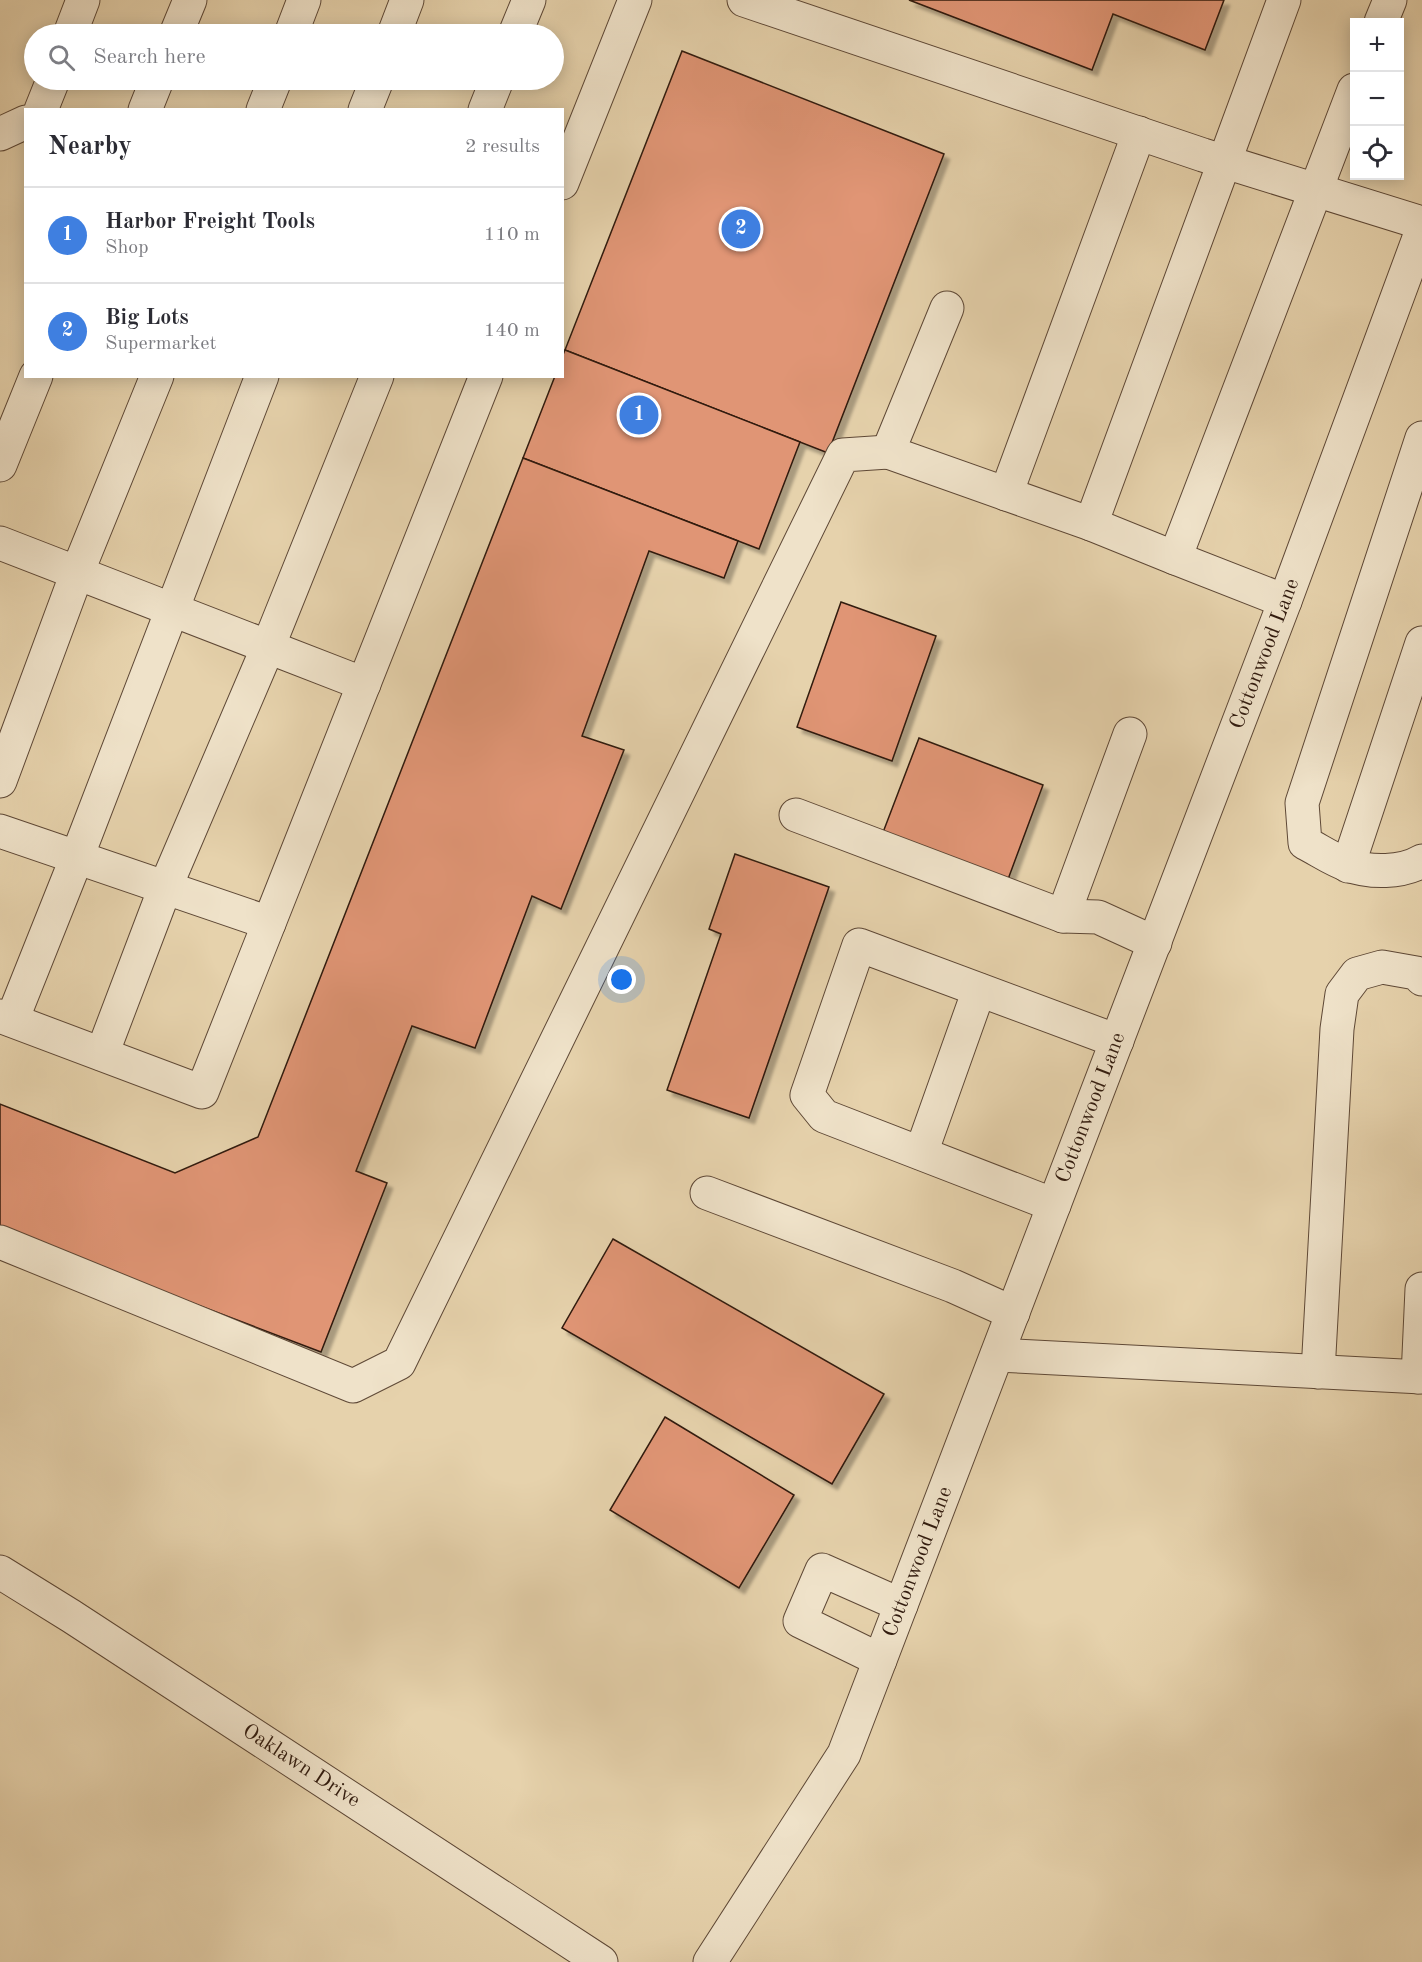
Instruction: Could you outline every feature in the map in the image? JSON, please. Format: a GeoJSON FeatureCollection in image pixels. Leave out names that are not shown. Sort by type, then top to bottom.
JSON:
{"type":"FeatureCollection","features":[{"type":"Feature","properties":{"kind":"street"},"geometry":{"type":"LineString","coordinates":[[74,24],[83,0]]}},
{"type":"Feature","properties":{"kind":"street"},"geometry":{"type":"LineString","coordinates":[[180,24],[190,0]]}},
{"type":"Feature","properties":{"kind":"street"},"geometry":{"type":"LineString","coordinates":[[295,24],[304,0]]}},
{"type":"Feature","properties":{"kind":"street"},"geometry":{"type":"LineString","coordinates":[[398,24],[407,0]]}},
{"type":"Feature","properties":{"kind":"street"},"geometry":{"type":"LineString","coordinates":[[519,24],[529,0]]}},
{"type":"Feature","properties":{"kind":"street"},"geometry":{"type":"LineString","coordinates":[[564,178],[635,0]]}},
{"type":"Feature","properties":{"kind":"street"},"geometry":{"type":"LineString","coordinates":[[744,0],[1224,162],[1422,223]]}},
{"type":"Feature","properties":{"kind":"street"},"geometry":{"type":"LineString","coordinates":[[1091,524],[1284,0]]}},
{"type":"Feature","properties":{"kind":"street"},"geometry":{"type":"LineString","coordinates":[[1383,18],[1390,0]]}},
{"type":"Feature","properties":{"kind":"street"},"geometry":{"type":"LineString","coordinates":[[42,108],[49,90]]}},
{"type":"Feature","properties":{"kind":"street"},"geometry":{"type":"LineString","coordinates":[[146,108],[153,90]]}},
{"type":"Feature","properties":{"kind":"street"},"geometry":{"type":"LineString","coordinates":[[264,108],[271,90]]}},
{"type":"Feature","properties":{"kind":"street"},"geometry":{"type":"LineString","coordinates":[[366,108],[372,90]]}},
{"type":"Feature","properties":{"kind":"street"},"geometry":{"type":"LineString","coordinates":[[486,108],[493,90]]}},
{"type":"Feature","properties":{"kind":"street"},"geometry":{"type":"LineString","coordinates":[[1175,558],[1350,100]]}},
{"type":"Feature","properties":{"kind":"street"},"geometry":{"type":"LineString","coordinates":[[0,134],[24,123]]}},
{"type":"Feature","properties":{"kind":"street"},"geometry":{"type":"LineString","coordinates":[[1006,494],[1139,133]]}},
{"type":"Feature","properties":{"kind":"street","name":"Cottonwood Lane"},"geometry":{"type":"LineString","coordinates":[[710,1962],[844,1754],[1285,601],[1422,230]]}},
{"type":"Feature","properties":{"kind":"street"},"geometry":{"type":"LineString","coordinates":[[888,452],[947,308]]}},
{"type":"Feature","properties":{"kind":"street"},"geometry":{"type":"LineString","coordinates":[[2,452],[35,378]]}},
{"type":"Feature","properties":{"kind":"street"},"geometry":{"type":"LineString","coordinates":[[0,781],[9,727],[77,573],[156,378]]}},
{"type":"Feature","properties":{"kind":"street"},"geometry":{"type":"LineString","coordinates":[[261,378],[77,857],[6,1018],[202,1092],[485,378]]}},
{"type":"Feature","properties":{"kind":"street"},"geometry":{"type":"LineString","coordinates":[[102,1054],[165,888],[268,646],[376,378]]}},
{"type":"Feature","properties":{"kind":"street"},"geometry":{"type":"LineString","coordinates":[[1422,438],[1302,803],[1305,843],[1348,866],[1382,871],[1414,866],[1422,861]]}},
{"type":"Feature","properties":{"kind":"street"},"geometry":{"type":"LineString","coordinates":[[0,1242],[353,1386],[399,1363],[843,455],[888,452],[1091,524],[1285,601]]}},
{"type":"Feature","properties":{"kind":"street"},"geometry":{"type":"LineString","coordinates":[[0,543],[364,684]]}},
{"type":"Feature","properties":{"kind":"street"},"geometry":{"type":"LineString","coordinates":[[1348,866],[1422,643]]}},
{"type":"Feature","properties":{"kind":"street"},"geometry":{"type":"LineString","coordinates":[[1063,916],[1130,734]]}},
{"type":"Feature","properties":{"kind":"street"},"geometry":{"type":"LineString","coordinates":[[796,815],[1063,916],[1098,917],[1155,943]]}},
{"type":"Feature","properties":{"kind":"street"},"geometry":{"type":"LineString","coordinates":[[0,831],[269,923]]}},
{"type":"Feature","properties":{"kind":"street"},"geometry":{"type":"LineString","coordinates":[[1054,1205],[824,1116],[807,1095],[859,945],[1117,1041]]}},
{"type":"Feature","properties":{"kind":"street"},"geometry":{"type":"LineString","coordinates":[[1318,1372],[1337,1029],[1342,994],[1357,974],[1382,967],[1416,973],[1422,979]]}},
{"type":"Feature","properties":{"kind":"street"},"geometry":{"type":"LineString","coordinates":[[921,1153],[979,990]]}},
{"type":"Feature","properties":{"kind":"street"},"geometry":{"type":"LineString","coordinates":[[707,1193],[953,1286],[1013,1313]]}},
{"type":"Feature","properties":{"kind":"street"},"geometry":{"type":"LineString","coordinates":[[997,1355],[1420,1377],[1422,1289]]}},
{"type":"Feature","properties":{"kind":"street"},"geometry":{"type":"LineString","coordinates":[[880,1660],[800,1622],[822,1570],[901,1605]]}},
{"type":"Feature","properties":{"kind":"street","name":"Oaklawn Drive"},"geometry":{"type":"LineString","coordinates":[[0,1572],[601,1962]]}},
{"type":"Feature","properties":{"kind":"building"},"geometry":{"type":"Polygon","coordinates":[[[909,0],[1224,0],[1205,50],[1113,14],[1092,70],[909,0]]]}},
{"type":"Feature","properties":{"kind":"building"},"geometry":{"type":"Polygon","coordinates":[[[682,51],[944,154],[828,453],[565,350],[682,51]]]}},
{"type":"Feature","properties":{"kind":"building"},"geometry":{"type":"Polygon","coordinates":[[[565,350],[800,442],[759,549],[523,458],[554,378],[564,378],[565,350]]]}},
{"type":"Feature","properties":{"kind":"building"},"geometry":{"type":"Polygon","coordinates":[[[523,458],[738,541],[724,578],[649,551],[582,736],[624,750],[561,909],[532,896],[475,1048],[412,1026],[356,1171],[387,1183],[321,1352],[0,1230],[0,1104],[175,1173],[258,1137],[523,458]]]}},
{"type":"Feature","properties":{"kind":"building"},"geometry":{"type":"Polygon","coordinates":[[[841,602],[936,636],[892,761],[797,727],[841,602]]]}},
{"type":"Feature","properties":{"kind":"building"},"geometry":{"type":"Polygon","coordinates":[[[919,738],[1043,785],[1007,882],[882,835],[919,738]]]}},
{"type":"Feature","properties":{"kind":"building"},"geometry":{"type":"Polygon","coordinates":[[[735,854],[829,887],[749,1118],[667,1090],[721,934],[709,929],[735,854]]]}},
{"type":"Feature","properties":{"kind":"building"},"geometry":{"type":"Polygon","coordinates":[[[613,1239],[884,1394],[832,1484],[562,1328],[613,1239]]]}},
{"type":"Feature","properties":{"kind":"building"},"geometry":{"type":"Polygon","coordinates":[[[665,1417],[794,1495],[739,1588],[610,1510],[665,1417]]]}},
{"type":"Feature","properties":{"kind":"place","name":"Big Lots"},"geometry":{"type":"Point","coordinates":[741,229]}},
{"type":"Feature","properties":{"kind":"place","name":"Harbor Freight Tools"},"geometry":{"type":"Point","coordinates":[639,415]}}]}
